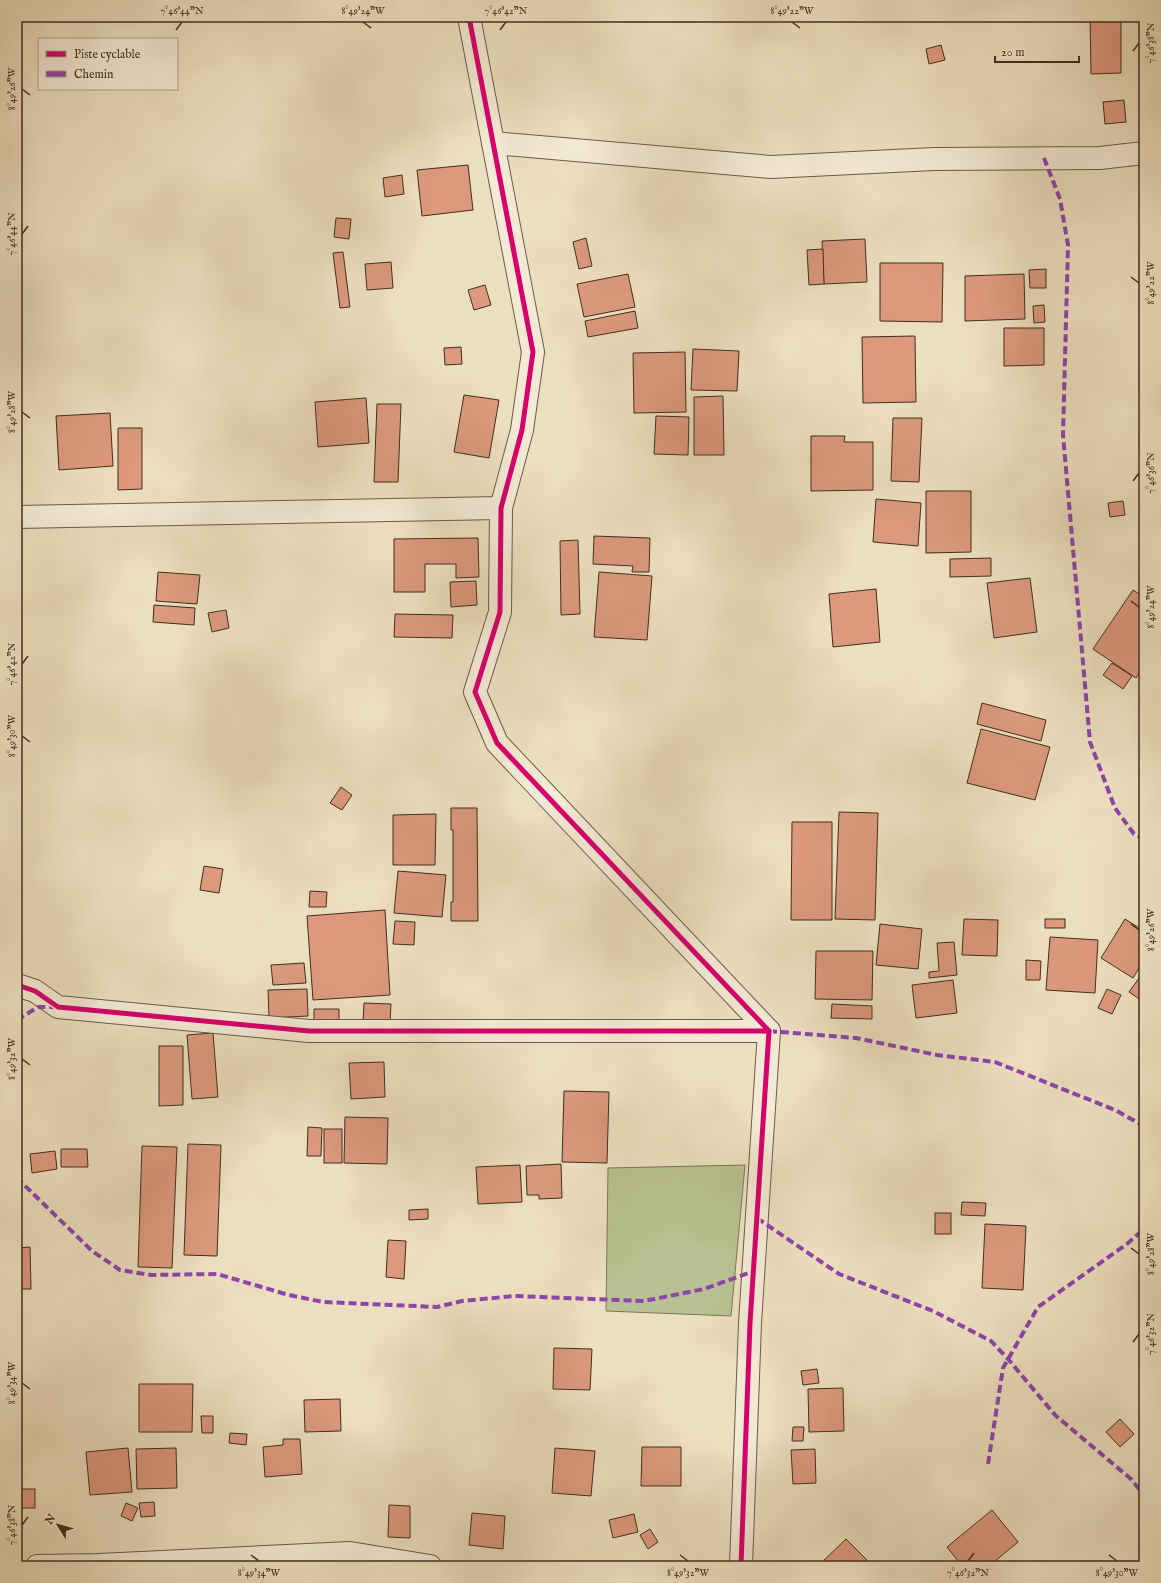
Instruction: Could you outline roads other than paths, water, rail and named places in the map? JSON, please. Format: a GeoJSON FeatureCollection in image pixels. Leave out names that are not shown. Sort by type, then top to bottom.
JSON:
{"type":"FeatureCollection","features":[{"type":"Feature","properties":{"kind":"street"},"geometry":{"type":"LineString","coordinates":[[469,17],[533,352],[522,430],[500,508],[500,612],[475,692],[497,743],[769,1031],[750,1323],[741,1566]]}},
{"type":"Feature","properties":{"kind":"street"},"geometry":{"type":"LineString","coordinates":[[493,143],[771,167],[934,159],[1100,158],[1144,153]]}},
{"type":"Feature","properties":{"kind":"street"},"geometry":{"type":"LineString","coordinates":[[17,517],[500,508]]}},
{"type":"Feature","properties":{"kind":"street"},"geometry":{"type":"LineString","coordinates":[[17,985],[35,991],[58,1007],[309,1031],[769,1031]]}},
{"type":"Feature","properties":{"kind":"street"},"geometry":{"type":"LineString","coordinates":[[38,1566],[107,1565],[350,1553],[430,1566]]}}]}
